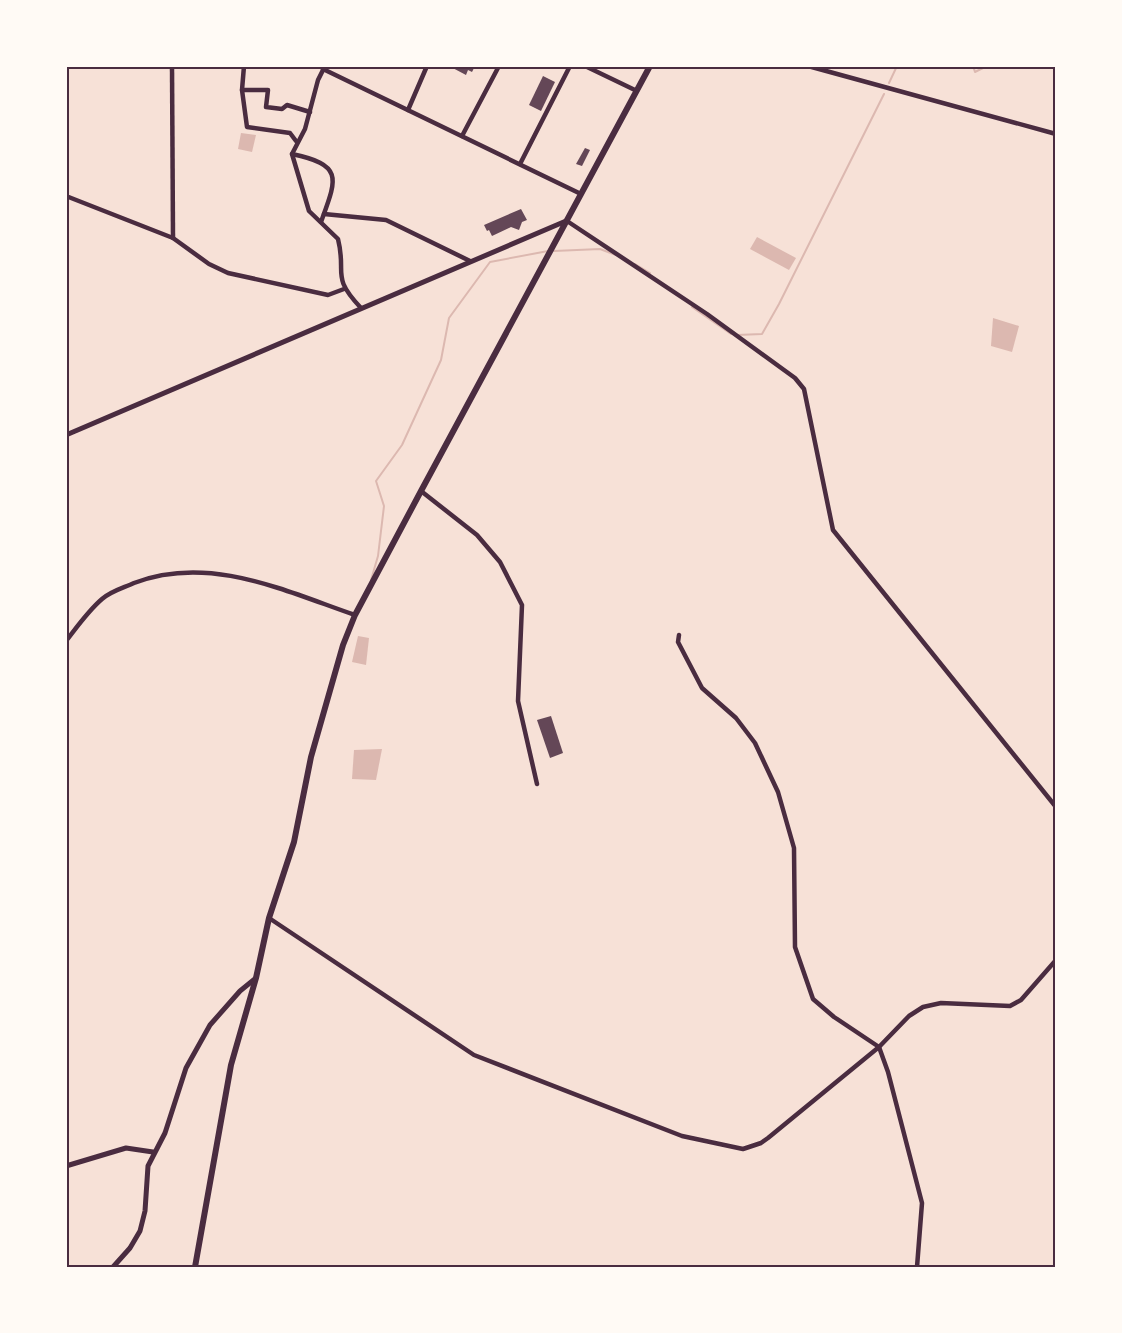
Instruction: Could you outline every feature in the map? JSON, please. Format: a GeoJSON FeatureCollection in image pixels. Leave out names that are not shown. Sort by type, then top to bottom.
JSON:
{"type":"FeatureCollection","features":[{"type":"Feature","properties":{"kind":"main road"},"geometry":{"type":"LineString","coordinates":[[195,1267],[221,1114],[269,918],[294,842],[311,757],[342,645],[355,615],[421,490],[650,66]]}},
{"type":"Feature","properties":{"kind":"street"},"geometry":{"type":"LineString","coordinates":[[172,66],[173,238]]}},
{"type":"Feature","properties":{"kind":"street"},"geometry":{"type":"LineString","coordinates":[[244,66],[242,90],[247,127],[290,133],[296,141]]}},
{"type":"Feature","properties":{"kind":"street"},"geometry":{"type":"LineString","coordinates":[[408,110],[427,66]]}},
{"type":"Feature","properties":{"kind":"street"},"geometry":{"type":"LineString","coordinates":[[462,136],[499,66]]}},
{"type":"Feature","properties":{"kind":"street"},"geometry":{"type":"LineString","coordinates":[[520,164],[570,66]]}},
{"type":"Feature","properties":{"kind":"street"},"geometry":{"type":"LineString","coordinates":[[585,66],[637,91]]}},
{"type":"Feature","properties":{"kind":"street"},"geometry":{"type":"LineString","coordinates":[[808,66],[1056,134]]}},
{"type":"Feature","properties":{"kind":"street"},"geometry":{"type":"LineString","coordinates":[[361,308],[344,289],[339,269],[338,239],[309,211],[292,154],[296,141],[305,129],[324,68],[581,194]]}},
{"type":"Feature","properties":{"kind":"street"},"geometry":{"type":"LineString","coordinates":[[242,90],[268,90],[267,106],[282,109],[287,105],[309,111]]}},
{"type":"Feature","properties":{"kind":"street"},"geometry":{"type":"LineString","coordinates":[[292,154],[326,164],[332,170],[333,184],[321,222]]}},
{"type":"Feature","properties":{"kind":"street"},"geometry":{"type":"LineString","coordinates":[[66,196],[173,238],[209,264],[228,273],[328,295],[344,289]]}},
{"type":"Feature","properties":{"kind":"street"},"geometry":{"type":"LineString","coordinates":[[324,214],[386,220],[470,261]]}},
{"type":"Feature","properties":{"kind":"street"},"geometry":{"type":"LineString","coordinates":[[66,435],[567,221],[707,314],[795,378],[804,389],[833,530],[1056,807]]}},
{"type":"Feature","properties":{"kind":"street"},"geometry":{"type":"LineString","coordinates":[[421,490],[477,535],[500,562],[522,605],[518,701],[537,784]]}},
{"type":"Feature","properties":{"kind":"street"},"geometry":{"type":"LineString","coordinates":[[66,641],[101,600],[110,593],[164,574],[193,573],[248,578],[355,615]]}},
{"type":"Feature","properties":{"kind":"street"},"geometry":{"type":"LineString","coordinates":[[679,634],[678,642],[702,688],[736,718],[755,743],[778,792],[794,848],[795,947],[813,999],[879,1047],[888,1072],[922,1203],[917,1267]]}},
{"type":"Feature","properties":{"kind":"street"},"geometry":{"type":"LineString","coordinates":[[269,918],[474,1055],[682,1136],[742,1149],[761,1143],[879,1047],[909,1016],[923,1007],[941,1003],[1010,1006],[1021,1000],[1056,960]]}},
{"type":"Feature","properties":{"kind":"street"},"geometry":{"type":"LineString","coordinates":[[113,1267],[130,1248],[140,1231],[145,1211],[148,1166],[153,1152],[165,1133],[186,1068],[210,1024],[240,991],[256,978]]}},
{"type":"Feature","properties":{"kind":"street"},"geometry":{"type":"LineString","coordinates":[[66,1166],[126,1148],[153,1152]]}},
{"type":"Feature","properties":{"kind":"shaded area"},"geometry":{"type":"Polygon","coordinates":[[[241,133],[256,135],[252,152],[238,149],[241,133]]]}},
{"type":"Feature","properties":{"kind":"shaded area"},"geometry":{"type":"Polygon","coordinates":[[[757,237],[796,258],[789,270],[750,249],[757,237]]]}},
{"type":"Feature","properties":{"kind":"shaded area"},"geometry":{"type":"Polygon","coordinates":[[[993,318],[1019,326],[1012,352],[991,346],[993,318]]]}},
{"type":"Feature","properties":{"kind":"shaded area"},"geometry":{"type":"Polygon","coordinates":[[[358,636],[369,638],[366,665],[352,662],[358,636]]]}},
{"type":"Feature","properties":{"kind":"shaded area"},"geometry":{"type":"Polygon","coordinates":[[[382,749],[376,780],[352,779],[354,750],[382,749]]]}},
{"type":"Feature","properties":{"kind":"building"},"geometry":{"type":"Polygon","coordinates":[[[449,66],[475,66],[472,72],[468,70],[466,75],[449,66]]]}},
{"type":"Feature","properties":{"kind":"building"},"geometry":{"type":"Polygon","coordinates":[[[543,76],[555,82],[541,111],[529,105],[543,76]]]}},
{"type":"Feature","properties":{"kind":"building"},"geometry":{"type":"Polygon","coordinates":[[[585,148],[590,150],[582,166],[576,164],[585,148]]]}},
{"type":"Feature","properties":{"kind":"building"},"geometry":{"type":"Polygon","coordinates":[[[521,209],[527,220],[522,222],[519,230],[511,227],[492,236],[489,230],[487,231],[484,225],[521,209]]]}},
{"type":"Feature","properties":{"kind":"building"},"geometry":{"type":"Polygon","coordinates":[[[551,716],[563,753],[550,758],[537,720],[551,716]]]}},
{"type":"Feature","properties":{"kind":"waterway"},"geometry":{"type":"LineString","coordinates":[[889,83],[897,66]]}},
{"type":"Feature","properties":{"kind":"waterway"},"geometry":{"type":"LineString","coordinates":[[973,66],[975,72],[987,66]]}},
{"type":"Feature","properties":{"kind":"waterway"},"geometry":{"type":"LineString","coordinates":[[737,335],[762,334],[884,94]]}},
{"type":"Feature","properties":{"kind":"waterway"},"geometry":{"type":"LineString","coordinates":[[554,251],[600,249],[616,255]]}},
{"type":"Feature","properties":{"kind":"waterway"},"geometry":{"type":"LineString","coordinates":[[371,580],[378,556],[384,506],[376,481],[402,445],[441,360],[449,318],[490,262],[548,251]]}},
{"type":"Feature","properties":{"kind":"waterway"},"geometry":{"type":"LineString","coordinates":[[635,264],[650,273]]}},
{"type":"Feature","properties":{"kind":"waterway"},"geometry":{"type":"LineString","coordinates":[[692,307],[731,334]]}}]}
